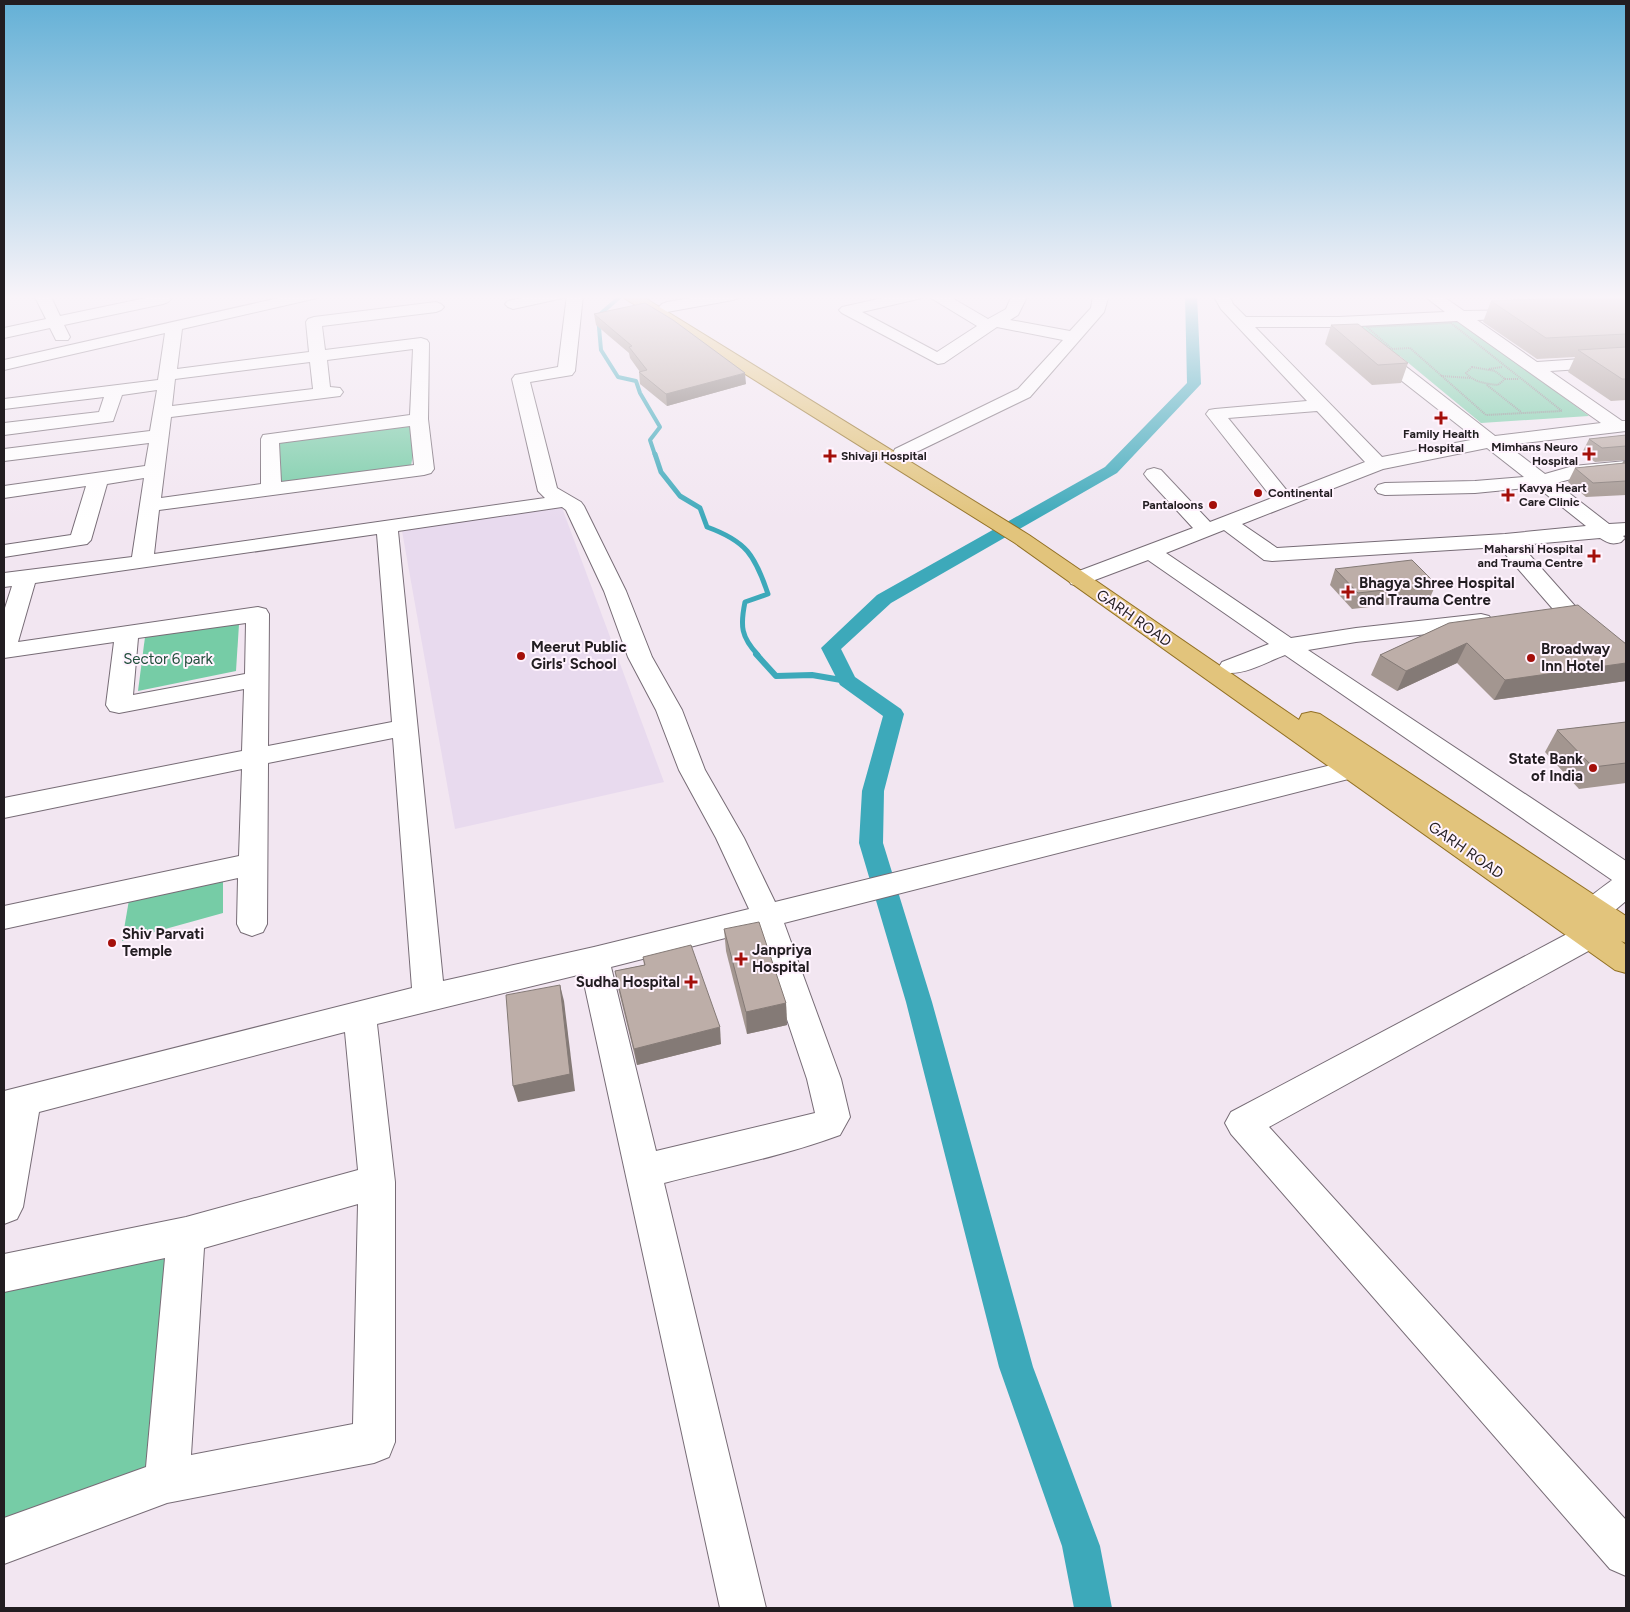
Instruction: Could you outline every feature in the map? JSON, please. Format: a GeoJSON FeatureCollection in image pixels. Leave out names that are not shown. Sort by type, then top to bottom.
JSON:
{"type":"FeatureCollection","features":[{"type":"Feature","properties":{"kind":"main road","name":"GARH ROAD"},"geometry":{"type":"LineString","coordinates":[[758,370],[984,509],[1231,667],[1376,763],[1586,924],[1626,961]]}},
{"type":"Feature","properties":{"kind":"main road","name":"GARH ROAD"},"geometry":{"type":"LineString","coordinates":[[830,414],[902,454],[984,509]]}},
{"type":"Feature","properties":{"kind":"main road","name":"GARH ROAD"},"geometry":{"type":"LineString","coordinates":[[1087,575],[1349,769],[1586,924],[1626,931]]}},
{"type":"Feature","properties":{"kind":"street"},"geometry":{"type":"LineString","coordinates":[[142,562],[167,370]]}},
{"type":"Feature","properties":{"kind":"street"},"geometry":{"type":"LineString","coordinates":[[4,404],[115,390],[166,379],[224,370]]}},
{"type":"Feature","properties":{"kind":"street"},"geometry":{"type":"LineString","coordinates":[[162,413],[328,393],[322,370]]}},
{"type":"Feature","properties":{"kind":"street"},"geometry":{"type":"LineString","coordinates":[[150,505],[424,470],[419,419],[420,370]]}},
{"type":"Feature","properties":{"kind":"street"},"geometry":{"type":"LineString","coordinates":[[566,370],[521,379],[548,491],[574,506],[615,590],[640,658],[669,710],[692,770],[730,838],[767,916],[820,1070],[833,1117],[828,1124],[797,1134],[644,1171]]}},
{"type":"Feature","properties":{"kind":"street"},"geometry":{"type":"LineString","coordinates":[[902,454],[1024,393],[1044,370]]}},
{"type":"Feature","properties":{"kind":"street"},"geometry":{"type":"LineString","coordinates":[[1288,370],[1378,464]]}},
{"type":"Feature","properties":{"kind":"street"},"geometry":{"type":"LineString","coordinates":[[1399,370],[1489,442],[1616,530],[1626,548]]}},
{"type":"Feature","properties":{"kind":"street"},"geometry":{"type":"LineString","coordinates":[[1540,370],[1622,426]]}},
{"type":"Feature","properties":{"kind":"street"},"geometry":{"type":"LineString","coordinates":[[4,429],[107,418],[115,390]]}},
{"type":"Feature","properties":{"kind":"street"},"geometry":{"type":"LineString","coordinates":[[271,489],[270,439],[274,399]]}},
{"type":"Feature","properties":{"kind":"street"},"geometry":{"type":"LineString","coordinates":[[1284,500],[1251,462],[1215,414],[1321,405]]}},
{"type":"Feature","properties":{"kind":"street"},"geometry":{"type":"LineString","coordinates":[[270,439],[419,419]]}},
{"type":"Feature","properties":{"kind":"street"},"geometry":{"type":"LineString","coordinates":[[1087,575],[1378,464],[1489,442],[1622,426]]}},
{"type":"Feature","properties":{"kind":"street"},"geometry":{"type":"LineString","coordinates":[[4,455],[159,436]]}},
{"type":"Feature","properties":{"kind":"street"},"geometry":{"type":"LineString","coordinates":[[1385,489],[1476,486],[1543,481],[1573,472],[1626,467]]}},
{"type":"Feature","properties":{"kind":"street"},"geometry":{"type":"LineString","coordinates":[[4,492],[154,471]]}},
{"type":"Feature","properties":{"kind":"street"},"geometry":{"type":"LineString","coordinates":[[1154,474],[1205,530]]}},
{"type":"Feature","properties":{"kind":"street"},"geometry":{"type":"LineString","coordinates":[[4,551],[80,540],[98,478]]}},
{"type":"Feature","properties":{"kind":"street"},"geometry":{"type":"LineString","coordinates":[[4,580],[563,501]]}},
{"type":"Feature","properties":{"kind":"street"},"geometry":{"type":"LineString","coordinates":[[1226,522],[1272,555],[1505,540],[1616,530]]}},
{"type":"Feature","properties":{"kind":"street"},"geometry":{"type":"LineString","coordinates":[[387,527],[429,997]]}},
{"type":"Feature","properties":{"kind":"street"},"geometry":{"type":"LineString","coordinates":[[1505,540],[1567,612],[1626,656]]}},
{"type":"Feature","properties":{"kind":"street"},"geometry":{"type":"LineString","coordinates":[[1149,551],[1626,875]]}},
{"type":"Feature","properties":{"kind":"street"},"geometry":{"type":"LineString","coordinates":[[28,577],[24,581],[4,650],[258,614],[252,924]]}},
{"type":"Feature","properties":{"kind":"street"},"geometry":{"type":"LineString","coordinates":[[1538,615],[1567,612]]}},
{"type":"Feature","properties":{"kind":"street"},"geometry":{"type":"LineString","coordinates":[[1231,667],[1287,646],[1356,635],[1500,619]]}},
{"type":"Feature","properties":{"kind":"street"},"geometry":{"type":"LineString","coordinates":[[127,633],[119,705],[257,679]]}},
{"type":"Feature","properties":{"kind":"street"},"geometry":{"type":"LineString","coordinates":[[4,808],[406,727]]}},
{"type":"Feature","properties":{"kind":"street"},"geometry":{"type":"LineString","coordinates":[[4,1207],[14,1104],[429,997],[594,959],[837,899],[1376,763]]}},
{"type":"Feature","properties":{"kind":"street"},"geometry":{"type":"LineString","coordinates":[[4,918],[253,864]]}},
{"type":"Feature","properties":{"kind":"street"},"geometry":{"type":"LineString","coordinates":[[1626,884],[1586,924],[1243,1123],[1626,1553]]}},
{"type":"Feature","properties":{"kind":"street"},"geometry":{"type":"LineString","coordinates":[[594,959],[743,1608]]}},
{"type":"Feature","properties":{"kind":"street"},"geometry":{"type":"LineString","coordinates":[[4,1541],[167,1481],[374,1442],[377,1182],[360,1015]]}},
{"type":"Feature","properties":{"kind":"street"},"geometry":{"type":"LineString","coordinates":[[4,1273],[186,1235],[377,1182]]}},
{"type":"Feature","properties":{"kind":"street"},"geometry":{"type":"LineString","coordinates":[[167,1481],[186,1235]]}},
{"type":"Feature","properties":{"kind":"path"},"geometry":{"type":"LineString","coordinates":[[1435,370],[1486,415],[1562,411],[1511,370]]}},
{"type":"Feature","properties":{"kind":"path"},"geometry":{"type":"LineString","coordinates":[[1469,370],[1466,373],[1470,378]]}},
{"type":"Feature","properties":{"kind":"path"},"geometry":{"type":"LineString","coordinates":[[1492,370],[1502,374],[1504,379]]}},
{"type":"Feature","properties":{"kind":"path"},"geometry":{"type":"LineString","coordinates":[[1441,376],[1470,378],[1487,384],[1498,385],[1504,379],[1522,379]]}},
{"type":"Feature","properties":{"kind":"path"},"geometry":{"type":"LineString","coordinates":[[1487,384],[1522,413]]}},
{"type":"Feature","properties":{"kind":"path"},"geometry":{"type":"LineString","coordinates":[[1510,414],[1516,409],[1533,412]]}},
{"type":"Feature","properties":{"kind":"shaded area","name":"Meerut Public Girls' School"},"geometry":{"type":"Polygon","coordinates":[[[561,505],[664,782],[455,829],[402,531],[561,505]]]}},
{"type":"Feature","properties":{"kind":"green space"},"geometry":{"type":"Polygon","coordinates":[[[1417,370],[1528,370],[1589,416],[1481,423],[1417,370]]]}},
{"type":"Feature","properties":{"kind":"green space"},"geometry":{"type":"Polygon","coordinates":[[[419,419],[410,472],[271,489],[270,439],[419,419]]]}},
{"type":"Feature","properties":{"kind":"green space","name":"Sector 6 park"},"geometry":{"type":"Polygon","coordinates":[[[239,624],[236,671],[138,691],[145,637],[239,624]]]}},
{"type":"Feature","properties":{"kind":"green space"},"geometry":{"type":"Polygon","coordinates":[[[223,875],[223,913],[122,941],[130,894],[223,875]]]}},
{"type":"Feature","properties":{"kind":"green space"},"geometry":{"type":"Polygon","coordinates":[[[171,1245],[150,1469],[4,1520],[4,1286],[171,1245]]]}},
{"type":"Feature","properties":{"kind":"building"},"geometry":{"type":"Polygon","coordinates":[[[646,370],[741,370],[745,373],[666,394],[639,372],[646,370]]]}},
{"type":"Feature","properties":{"kind":"building"},"geometry":{"type":"Polygon","coordinates":[[[1609,370],[1626,370],[1626,379],[1622,379],[1609,370]]]}},
{"type":"Feature","properties":{"kind":"building"},"geometry":{"type":"Polygon","coordinates":[[[1626,435],[1626,446],[1602,448],[1589,439],[1626,435]]]}},
{"type":"Feature","properties":{"kind":"building"},"geometry":{"type":"Polygon","coordinates":[[[1626,461],[1626,481],[1593,483],[1575,468],[1625,463],[1623,462],[1626,461]]]}},
{"type":"Feature","properties":{"kind":"building"},"geometry":{"type":"Polygon","coordinates":[[[1412,560],[1436,584],[1358,593],[1335,569],[1412,560]]]}},
{"type":"Feature","properties":{"kind":"building"},"geometry":{"type":"Polygon","coordinates":[[[1578,605],[1626,644],[1626,663],[1505,680],[1467,643],[1406,671],[1380,655],[1449,623],[1578,605]]]}},
{"type":"Feature","properties":{"kind":"building"},"geometry":{"type":"Polygon","coordinates":[[[1626,722],[1626,763],[1593,767],[1557,730],[1626,722]]]}},
{"type":"Feature","properties":{"kind":"building"},"geometry":{"type":"Polygon","coordinates":[[[759,922],[786,1003],[746,1012],[724,929],[759,922]]]}},
{"type":"Feature","properties":{"kind":"building"},"geometry":{"type":"Polygon","coordinates":[[[691,945],[720,1027],[634,1049],[615,971],[645,965],[643,957],[691,945]]]}},
{"type":"Feature","properties":{"kind":"building"},"geometry":{"type":"Polygon","coordinates":[[[560,985],[570,1074],[513,1086],[506,995],[560,985]]]}},
{"type":"Feature","properties":{"kind":"waterway"},"geometry":{"type":"LineString","coordinates":[[614,370],[618,377],[636,381],[640,393],[660,427],[650,440],[655,455]]}},
{"type":"Feature","properties":{"kind":"waterway"},"geometry":{"type":"LineString","coordinates":[[1093,1608],[1081,1546],[1016,1367],[919,1002],[871,843],[873,791],[894,714],[847,681],[831,648],[884,599],[1111,470],[1194,384],[1194,370]]}},
{"type":"Feature","properties":{"kind":"waterway"},"geometry":{"type":"LineString","coordinates":[[655,454],[661,472],[680,496],[700,508],[707,527],[720,532],[740,544],[753,559],[768,594],[745,602],[742,625],[745,637],[758,655]]}},
{"type":"Feature","properties":{"kind":"waterway"},"geometry":{"type":"LineString","coordinates":[[756,654],[776,676],[812,675],[847,681]]}},
{"type":"Feature","properties":{"kind":"place","name":"Family Health Hospital"},"geometry":{"type":"Point","coordinates":[1441,418]}},
{"type":"Feature","properties":{"kind":"place","name":"Mimhans Neuro Hospital"},"geometry":{"type":"Point","coordinates":[1589,454]}},
{"type":"Feature","properties":{"kind":"place","name":"Shivaji Hospital"},"geometry":{"type":"Point","coordinates":[830,456]}},
{"type":"Feature","properties":{"kind":"place","name":"Continental"},"geometry":{"type":"Point","coordinates":[1258,493]}},
{"type":"Feature","properties":{"kind":"place","name":"Kavya Heart Care Clinic"},"geometry":{"type":"Point","coordinates":[1508,495]}},
{"type":"Feature","properties":{"kind":"place","name":"Pantaloons"},"geometry":{"type":"Point","coordinates":[1213,505]}},
{"type":"Feature","properties":{"kind":"place","name":"Maharshi Hospital and Trauma Centre"},"geometry":{"type":"Point","coordinates":[1594,556]}},
{"type":"Feature","properties":{"kind":"place","name":"Bhagya Shree Hospital and Trauma Centre"},"geometry":{"type":"Point","coordinates":[1348,592]}},
{"type":"Feature","properties":{"kind":"place","name":"Meerut Public Girls' School"},"geometry":{"type":"Point","coordinates":[521,656]}},
{"type":"Feature","properties":{"kind":"place","name":"Broadway Inn Hotel"},"geometry":{"type":"Point","coordinates":[1531,658]}},
{"type":"Feature","properties":{"kind":"place","name":"State Bank of India"},"geometry":{"type":"Point","coordinates":[1593,768]}},
{"type":"Feature","properties":{"kind":"place","name":"Shiv Parvati Temple"},"geometry":{"type":"Point","coordinates":[112,943]}},
{"type":"Feature","properties":{"kind":"place","name":"Janpriya Hospital"},"geometry":{"type":"Point","coordinates":[741,959]}},
{"type":"Feature","properties":{"kind":"place","name":"Sudha Hospital"},"geometry":{"type":"Point","coordinates":[691,982]}}]}
